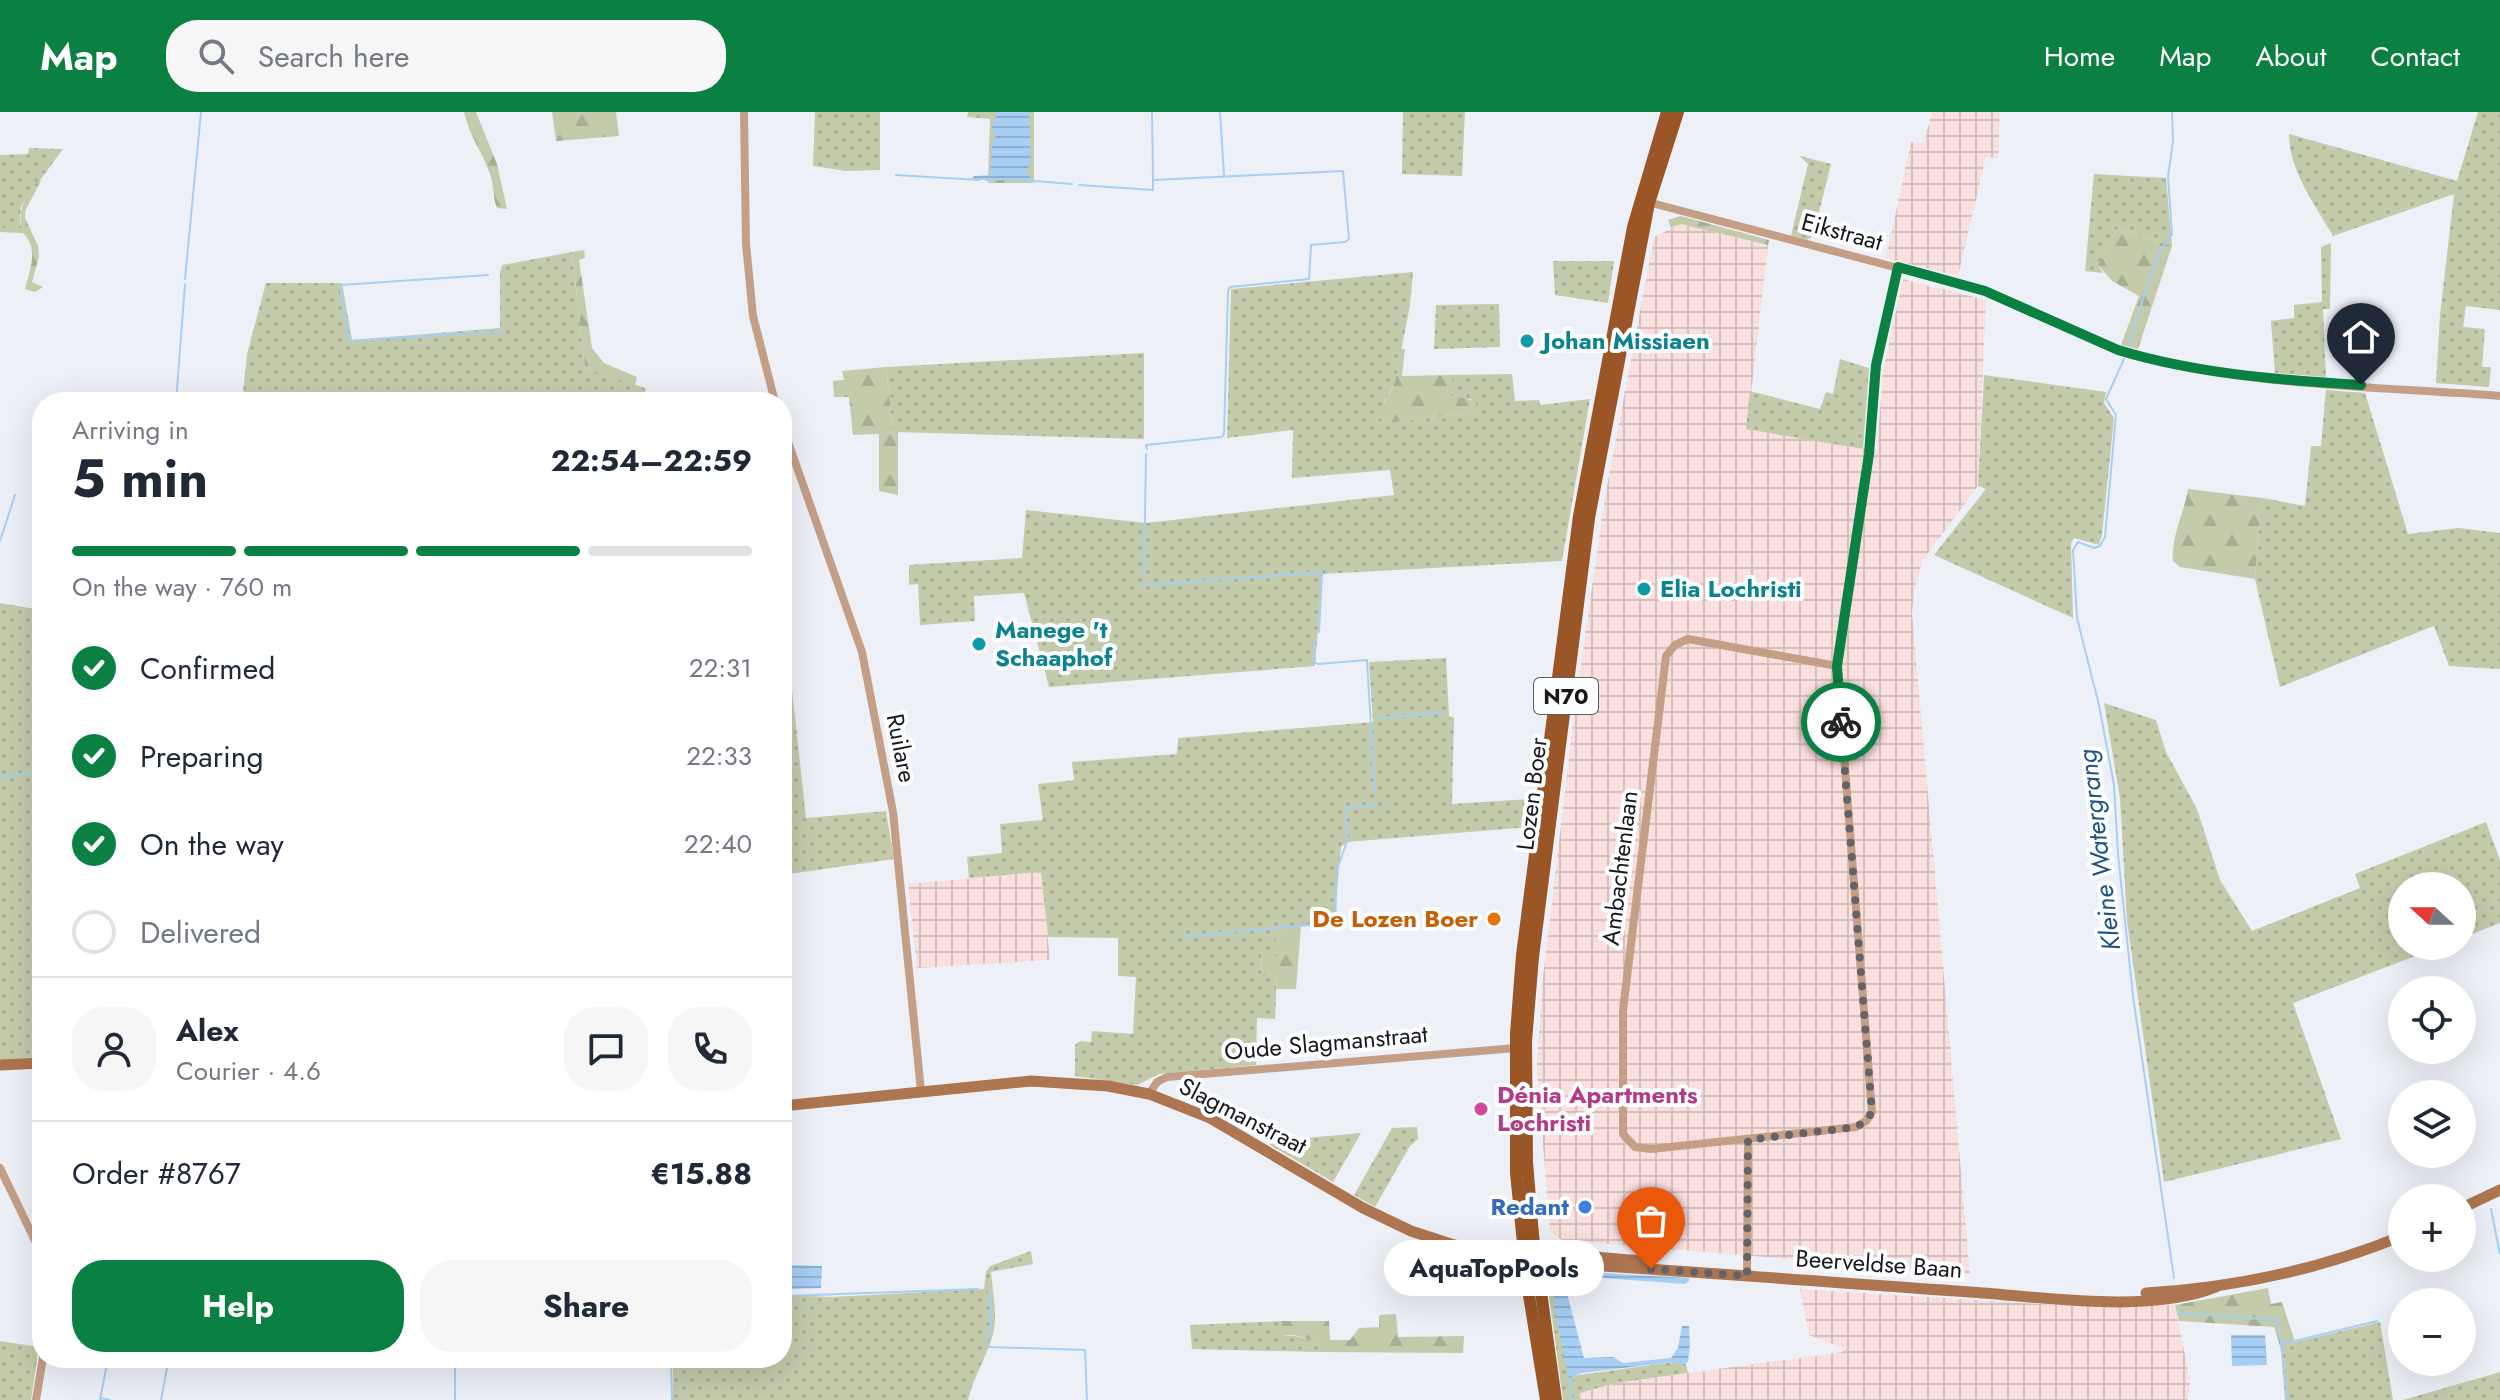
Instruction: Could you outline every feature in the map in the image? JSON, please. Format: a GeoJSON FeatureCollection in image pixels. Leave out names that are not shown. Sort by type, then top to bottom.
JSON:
{"type":"FeatureCollection","features":[{"type":"Feature","properties":{"kind":"main road","name":"Lozen Boer"},"geometry":{"type":"LineString","coordinates":[[1516,1048],[1522,955],[1579,516],[1644,201],[1667,112]]}},
{"type":"Feature","properties":{"kind":"main road","name":"N70"},"geometry":{"type":"LineString","coordinates":[[1644,201],[1678,112]]}},
{"type":"Feature","properties":{"kind":"main road","name":"Lozen Boer"},"geometry":{"type":"LineString","coordinates":[[1532,1258],[1525,1103],[1533,957],[1589,518],[1644,201]]}},
{"type":"Feature","properties":{"kind":"main road","name":"N70"},"geometry":{"type":"LineString","coordinates":[[1516,1048],[1516,1173],[1556,1400]]}},
{"type":"Feature","properties":{"kind":"main road"},"geometry":{"type":"LineString","coordinates":[[0,1065],[32,1063]]}},
{"type":"Feature","properties":{"kind":"main road","name":"Slagmanstraat"},"geometry":{"type":"LineString","coordinates":[[792,1105],[1051,1081],[1108,1086],[1149,1094],[1210,1118],[1396,1225],[1454,1245],[1532,1258]]}},
{"type":"Feature","properties":{"kind":"main road"},"geometry":{"type":"LineString","coordinates":[[2476,1201],[2500,1190]]}},
{"type":"Feature","properties":{"kind":"main road","name":"Beerveldse Baan"},"geometry":{"type":"LineString","coordinates":[[1532,1258],[1571,1264],[2093,1293],[2149,1293],[2216,1287],[2285,1273],[2388,1240]]}},
{"type":"Feature","properties":{"kind":"main road","name":"N70"},"geometry":{"type":"LineString","coordinates":[[1532,1258],[1546,1400]]}},
{"type":"Feature","properties":{"kind":"street"},"geometry":{"type":"LineString","coordinates":[[744,112],[746,244],[753,316],[772,392]]}},
{"type":"Feature","properties":{"kind":"street","name":"Eikstraat"},"geometry":{"type":"LineString","coordinates":[[1644,201],[1985,291],[2137,356],[2244,376],[2500,396]]}},
{"type":"Feature","properties":{"kind":"street"},"geometry":{"type":"LineString","coordinates":[[1748,1273],[1748,1140],[1856,1127],[1866,1121],[1872,1112],[1837,666],[1869,454],[1876,365],[1898,267]]}},
{"type":"Feature","properties":{"kind":"street","name":"Ruilare"},"geometry":{"type":"LineString","coordinates":[[792,453],[862,652],[893,812],[921,1091]]}},
{"type":"Feature","properties":{"kind":"street","name":"Ambachtenlaan"},"geometry":{"type":"LineString","coordinates":[[1748,1140],[1642,1149],[1627,1141],[1623,1134],[1623,1010],[1666,656],[1675,645],[1688,639],[1837,666]]}},
{"type":"Feature","properties":{"kind":"street","name":"Oude Slagmanstraat"},"geometry":{"type":"LineString","coordinates":[[1149,1094],[1157,1082],[1167,1077],[1516,1048]]}},
{"type":"Feature","properties":{"kind":"street"},"geometry":{"type":"LineString","coordinates":[[0,1168],[32,1234]]}},
{"type":"Feature","properties":{"kind":"street"},"geometry":{"type":"LineString","coordinates":[[36,1400],[41,1368]]}},
{"type":"Feature","properties":{"kind":"shaded area"},"geometry":{"type":"Polygon","coordinates":[[[1932,112],[2000,112],[1998,158],[1986,157],[1958,276],[1886,258],[1911,142],[1924,143],[1932,112]]]}},
{"type":"Feature","properties":{"kind":"shaded area"},"geometry":{"type":"Polygon","coordinates":[[[1681,224],[1768,245],[1747,429],[1877,451],[1883,371],[1903,279],[1986,300],[1978,486],[1923,560],[1912,613],[1970,1274],[1562,1240],[1550,1232],[1537,1068],[1542,985],[1575,707],[1605,497],[1654,237],[1681,224]]]}},
{"type":"Feature","properties":{"kind":"shaded area"},"geometry":{"type":"Polygon","coordinates":[[[1041,872],[1050,960],[917,968],[908,884],[1041,872]]]}},
{"type":"Feature","properties":{"kind":"shaded area"},"geometry":{"type":"Polygon","coordinates":[[[1800,1289],[2087,1307],[2175,1305],[2190,1380],[2188,1400],[1581,1400],[1580,1393],[1616,1383],[1843,1352],[1843,1348],[1809,1335],[1800,1289]]]}},
{"type":"Feature","properties":{"kind":"green space"},"geometry":{"type":"Polygon","coordinates":[[[464,112],[476,112],[497,164],[507,209],[497,208],[491,177],[464,112]]]}},
{"type":"Feature","properties":{"kind":"green space"},"geometry":{"type":"Polygon","coordinates":[[[552,112],[616,112],[619,136],[556,141],[552,112]]]}},
{"type":"Feature","properties":{"kind":"green space"},"geometry":{"type":"Polygon","coordinates":[[[815,112],[880,112],[880,170],[846,171],[813,166],[815,112]]]}},
{"type":"Feature","properties":{"kind":"green space"},"geometry":{"type":"Polygon","coordinates":[[[968,112],[1034,112],[1034,183],[988,183],[990,119],[967,117],[968,112]]]}},
{"type":"Feature","properties":{"kind":"green space"},"geometry":{"type":"Polygon","coordinates":[[[1403,112],[1465,112],[1462,176],[1402,174],[1403,112]]]}},
{"type":"Feature","properties":{"kind":"green space"},"geometry":{"type":"Polygon","coordinates":[[[2478,112],[2500,112],[2500,310],[2466,306],[2463,327],[2485,329],[2482,367],[2491,367],[2489,387],[2436,383],[2440,315],[2454,194],[2333,236],[2298,174],[2289,134],[2457,181],[2478,112]]]}},
{"type":"Feature","properties":{"kind":"green space"},"geometry":{"type":"Polygon","coordinates":[[[29,148],[63,149],[21,206],[22,228],[0,228],[0,155],[28,154],[29,148]]]}},
{"type":"Feature","properties":{"kind":"green space"},"geometry":{"type":"Polygon","coordinates":[[[1800,156],[1831,164],[1813,236],[1807,240],[1791,236],[1808,164],[1800,156]]]}},
{"type":"Feature","properties":{"kind":"green space"},"geometry":{"type":"Polygon","coordinates":[[[2094,174],[2166,178],[2172,246],[2118,228],[2098,265],[2103,273],[2085,271],[2094,174]]]}},
{"type":"Feature","properties":{"kind":"green space"},"geometry":{"type":"Polygon","coordinates":[[[39,179],[41,181],[25,211],[25,218],[38,246],[39,257],[32,282],[43,287],[35,292],[25,289],[32,260],[28,239],[23,233],[0,232],[0,228],[22,228],[22,207],[39,179]]]}},
{"type":"Feature","properties":{"kind":"green space"},"geometry":{"type":"Polygon","coordinates":[[[1681,216],[1769,240],[1768,245],[1681,224],[1671,228],[1668,220],[1681,216]]]}},
{"type":"Feature","properties":{"kind":"green space"},"geometry":{"type":"Polygon","coordinates":[[[2118,228],[2172,246],[2138,349],[2121,345],[2139,296],[2112,281],[2098,265],[2118,228]]]}},
{"type":"Feature","properties":{"kind":"green space"},"geometry":{"type":"Polygon","coordinates":[[[2331,243],[2330,309],[2323,309],[2326,377],[2275,373],[2271,321],[2294,318],[2294,305],[2322,302],[2321,247],[2331,243]]]}},
{"type":"Feature","properties":{"kind":"green space"},"geometry":{"type":"Polygon","coordinates":[[[584,250],[585,258],[579,260],[592,348],[604,363],[637,377],[635,385],[585,368],[572,252],[584,250]]]}},
{"type":"Feature","properties":{"kind":"green space"},"geometry":{"type":"Polygon","coordinates":[[[572,252],[585,368],[645,388],[646,392],[243,392],[247,354],[266,283],[342,283],[352,340],[500,328],[502,265],[572,252]]]}},
{"type":"Feature","properties":{"kind":"green space"},"geometry":{"type":"Polygon","coordinates":[[[1553,261],[1614,261],[1608,303],[1555,295],[1553,261]]]}},
{"type":"Feature","properties":{"kind":"green space"},"geometry":{"type":"Polygon","coordinates":[[[1413,272],[1395,382],[1384,403],[1387,423],[1470,413],[1476,409],[1471,399],[1448,394],[1447,383],[1452,381],[1452,375],[1512,374],[1515,401],[1539,400],[1540,405],[1590,399],[1562,561],[1322,574],[1315,666],[1049,687],[1024,593],[974,596],[975,621],[920,625],[918,584],[909,585],[909,565],[1022,558],[1026,510],[1146,523],[1394,495],[1390,470],[1292,478],[1293,430],[1227,438],[1231,289],[1413,272]]]}},
{"type":"Feature","properties":{"kind":"green space"},"geometry":{"type":"Polygon","coordinates":[[[1499,304],[1500,347],[1434,349],[1436,305],[1499,304]]]}},
{"type":"Feature","properties":{"kind":"green space"},"geometry":{"type":"Polygon","coordinates":[[[1401,349],[1405,349],[1402,376],[1452,375],[1452,381],[1447,383],[1448,394],[1473,401],[1476,409],[1470,413],[1388,423],[1381,420],[1379,414],[1395,382],[1401,349]]]}},
{"type":"Feature","properties":{"kind":"green space"},"geometry":{"type":"Polygon","coordinates":[[[1144,353],[1144,439],[893,432],[886,367],[1144,353]]]}},
{"type":"Feature","properties":{"kind":"green space"},"geometry":{"type":"Polygon","coordinates":[[[1840,359],[1869,368],[1863,449],[1746,429],[1750,391],[1820,409],[1826,392],[1833,394],[1840,359]]]}},
{"type":"Feature","properties":{"kind":"green space"},"geometry":{"type":"Polygon","coordinates":[[[886,367],[893,431],[898,432],[898,495],[879,491],[879,434],[853,435],[849,397],[834,397],[833,381],[844,380],[842,371],[886,367]]]}},
{"type":"Feature","properties":{"kind":"green space"},"geometry":{"type":"Polygon","coordinates":[[[1984,375],[2106,392],[2104,403],[2114,418],[2102,535],[2099,545],[2074,538],[2071,543],[2073,618],[1934,555],[1986,489],[1978,486],[1984,375]]]}},
{"type":"Feature","properties":{"kind":"green space"},"geometry":{"type":"Polygon","coordinates":[[[2326,390],[2365,393],[2408,534],[2458,528],[2500,533],[2500,669],[2449,666],[2434,626],[2280,687],[2255,579],[2262,498],[2305,506],[2311,446],[2321,446],[2326,390]]]}},
{"type":"Feature","properties":{"kind":"green space"},"geometry":{"type":"Polygon","coordinates":[[[2188,489],[2262,498],[2255,579],[2180,567],[2173,561],[2174,543],[2188,489]]]}},
{"type":"Feature","properties":{"kind":"green space"},"geometry":{"type":"Polygon","coordinates":[[[0,603],[32,608],[32,1058],[0,1060],[0,603]]]}},
{"type":"Feature","properties":{"kind":"green space"},"geometry":{"type":"Polygon","coordinates":[[[1446,658],[1449,716],[1454,718],[1452,804],[1531,799],[1529,827],[1347,842],[1341,847],[1334,922],[1276,928],[1276,956],[1261,956],[1262,975],[1277,976],[1275,1019],[1257,1018],[1256,1065],[1159,1074],[1137,1085],[1075,1076],[1075,1045],[1080,1041],[1091,1042],[1092,1031],[1133,1034],[1136,977],[1118,976],[1118,938],[1048,937],[1041,872],[969,878],[967,857],[1002,853],[1000,824],[1043,820],[1038,784],[1074,780],[1072,762],[1177,754],[1178,738],[1373,722],[1369,662],[1446,658]]]}},
{"type":"Feature","properties":{"kind":"green space"},"geometry":{"type":"Polygon","coordinates":[[[792,690],[806,818],[886,811],[894,859],[792,874],[792,690]]]}},
{"type":"Feature","properties":{"kind":"green space"},"geometry":{"type":"Polygon","coordinates":[[[2104,703],[2156,720],[2166,752],[2197,809],[2220,880],[2252,931],[2360,888],[2355,874],[2486,822],[2500,860],[2500,923],[2476,932],[2476,872],[2388,872],[2388,960],[2405,960],[2293,1003],[2341,1139],[2164,1182],[2127,921],[2120,798],[2104,703]]]}},
{"type":"Feature","properties":{"kind":"green space"},"geometry":{"type":"Polygon","coordinates":[[[1301,925],[1296,989],[1276,989],[1277,976],[1262,976],[1261,955],[1276,956],[1276,928],[1301,925]]]}},
{"type":"Feature","properties":{"kind":"green space"},"geometry":{"type":"Polygon","coordinates":[[[1417,1127],[1418,1139],[1410,1146],[1375,1207],[1354,1195],[1392,1128],[1417,1127]]]}},
{"type":"Feature","properties":{"kind":"green space"},"geometry":{"type":"Polygon","coordinates":[[[1361,1133],[1333,1182],[1270,1145],[1273,1141],[1361,1133]]]}},
{"type":"Feature","properties":{"kind":"green space"},"geometry":{"type":"Polygon","coordinates":[[[1031,1251],[1033,1264],[991,1272],[995,1325],[968,1400],[673,1400],[673,1368],[792,1368],[792,1295],[832,1297],[984,1289],[990,1266],[1031,1251]]]}},
{"type":"Feature","properties":{"kind":"green space"},"geometry":{"type":"Polygon","coordinates":[[[1569,1271],[1554,1291],[1559,1330],[1572,1376],[1674,1362],[1686,1364],[1688,1373],[1616,1383],[1580,1393],[1581,1400],[1563,1400],[1548,1287],[1556,1275],[1569,1271]]]}},
{"type":"Feature","properties":{"kind":"green space"},"geometry":{"type":"Polygon","coordinates":[[[2268,1288],[2271,1304],[2282,1302],[2295,1342],[2281,1349],[2274,1327],[2179,1321],[2175,1305],[2268,1288]]]}},
{"type":"Feature","properties":{"kind":"green space"},"geometry":{"type":"Polygon","coordinates":[[[1396,1314],[1398,1337],[1464,1336],[1463,1353],[1318,1352],[1318,1344],[1309,1340],[1282,1336],[1282,1321],[1329,1321],[1330,1340],[1350,1340],[1359,1328],[1379,1327],[1379,1315],[1396,1314]]]}},
{"type":"Feature","properties":{"kind":"green space"},"geometry":{"type":"Polygon","coordinates":[[[1282,1321],[1282,1336],[1310,1340],[1318,1344],[1318,1352],[1192,1349],[1190,1325],[1282,1321]]]}},
{"type":"Feature","properties":{"kind":"green space"},"geometry":{"type":"Polygon","coordinates":[[[2380,1322],[2393,1400],[2285,1400],[2281,1349],[2295,1342],[2380,1322]]]}},
{"type":"Feature","properties":{"kind":"green space"},"geometry":{"type":"Polygon","coordinates":[[[0,1341],[32,1346],[32,1368],[36,1368],[31,1400],[0,1400],[0,1341]]]}},
{"type":"Feature","properties":{"kind":"green space"},"geometry":{"type":"Polygon","coordinates":[[[2500,1372],[2500,1400],[2403,1400],[2500,1372]]]}},
{"type":"Feature","properties":{"kind":"water"},"geometry":{"type":"Polygon","coordinates":[[[997,112],[1029,112],[1031,163],[1026,171],[1032,180],[971,180],[974,176],[990,175],[992,142],[996,137],[992,128],[997,112]]]}},
{"type":"Feature","properties":{"kind":"water"},"geometry":{"type":"Polygon","coordinates":[[[792,1265],[822,1266],[821,1288],[792,1289],[792,1265]]]}},
{"type":"Feature","properties":{"kind":"water"},"geometry":{"type":"Polygon","coordinates":[[[1569,1271],[1689,1278],[1685,1284],[1574,1276],[1566,1278],[1564,1282],[1584,1358],[1613,1357],[1623,1363],[1671,1358],[1678,1348],[1682,1326],[1689,1326],[1688,1362],[1683,1365],[1673,1362],[1582,1373],[1569,1379],[1554,1307],[1554,1291],[1569,1271]]]}},
{"type":"Feature","properties":{"kind":"water"},"geometry":{"type":"Polygon","coordinates":[[[2231,1335],[2265,1335],[2267,1365],[2232,1366],[2231,1335]]]}},
{"type":"Feature","properties":{"kind":"waterway"},"geometry":{"type":"LineString","coordinates":[[185,279],[201,112]]}},
{"type":"Feature","properties":{"kind":"waterway"},"geometry":{"type":"LineString","coordinates":[[1152,112],[1153,179]]}},
{"type":"Feature","properties":{"kind":"waterway"},"geometry":{"type":"LineString","coordinates":[[1220,112],[1224,175]]}},
{"type":"Feature","properties":{"kind":"waterway","name":"Kleine Watergrang"},"geometry":{"type":"LineString","coordinates":[[2129,346],[2153,269],[2172,235],[2168,177],[2173,141],[2172,112]]}},
{"type":"Feature","properties":{"kind":"waterway"},"geometry":{"type":"LineString","coordinates":[[1079,185],[1153,190],[1153,180],[1343,171],[1349,239],[1311,245],[1309,279],[1230,287],[1228,291],[1222,437],[1146,445],[1147,449]]}},
{"type":"Feature","properties":{"kind":"waterway"},"geometry":{"type":"LineString","coordinates":[[896,175],[979,180]]}},
{"type":"Feature","properties":{"kind":"waterway"},"geometry":{"type":"LineString","coordinates":[[986,180],[1003,179]]}},
{"type":"Feature","properties":{"kind":"waterway"},"geometry":{"type":"LineString","coordinates":[[1010,179],[1072,184]]}},
{"type":"Feature","properties":{"kind":"waterway"},"geometry":{"type":"LineString","coordinates":[[488,275],[340,285],[349,341],[504,331]]}},
{"type":"Feature","properties":{"kind":"waterway"},"geometry":{"type":"LineString","coordinates":[[177,392],[185,284]]}},
{"type":"Feature","properties":{"kind":"waterway","name":"Kleine Watergrang"},"geometry":{"type":"LineString","coordinates":[[2124,359],[2106,399],[2116,415],[2105,537],[2100,546],[2094,548],[2078,542],[2073,550],[2077,618],[2099,705],[2114,785],[2133,996],[2174,1278]]}},
{"type":"Feature","properties":{"kind":"waterway"},"geometry":{"type":"LineString","coordinates":[[1144,578],[1146,454]]}},
{"type":"Feature","properties":{"kind":"waterway"},"geometry":{"type":"LineString","coordinates":[[0,541],[15,495]]}},
{"type":"Feature","properties":{"kind":"waterway"},"geometry":{"type":"LineString","coordinates":[[1143,585],[1322,572],[1319,632]]}},
{"type":"Feature","properties":{"kind":"waterway"},"geometry":{"type":"LineString","coordinates":[[1315,641],[1313,661],[1318,664],[1367,660],[1375,794]]}},
{"type":"Feature","properties":{"kind":"waterway"},"geometry":{"type":"LineString","coordinates":[[1379,718],[1444,713]]}},
{"type":"Feature","properties":{"kind":"waterway"},"geometry":{"type":"LineString","coordinates":[[0,776],[32,773]]}},
{"type":"Feature","properties":{"kind":"waterway"},"geometry":{"type":"LineString","coordinates":[[1184,936],[1335,923],[1337,869],[1348,839],[1346,808],[1376,804]]}},
{"type":"Feature","properties":{"kind":"waterway"},"geometry":{"type":"LineString","coordinates":[[2491,1209],[2500,1254]]}},
{"type":"Feature","properties":{"kind":"waterway"},"geometry":{"type":"LineString","coordinates":[[989,1288],[991,1320],[987,1343],[990,1347],[1085,1350],[1087,1400]]}},
{"type":"Feature","properties":{"kind":"waterway"},"geometry":{"type":"LineString","coordinates":[[792,1296],[978,1289]]}},
{"type":"Feature","properties":{"kind":"waterway","name":"Kleine Watergrang"},"geometry":{"type":"LineString","coordinates":[[2179,1310],[2179,1313],[2278,1320],[2288,1400]]}},
{"type":"Feature","properties":{"kind":"waterway"},"geometry":{"type":"LineString","coordinates":[[2282,1344],[2377,1321]]}},
{"type":"Feature","properties":{"kind":"waterway"},"geometry":{"type":"LineString","coordinates":[[100,1400],[106,1368]]}},
{"type":"Feature","properties":{"kind":"waterway"},"geometry":{"type":"LineString","coordinates":[[161,1400],[167,1368]]}},
{"type":"Feature","properties":{"kind":"waterway"},"geometry":{"type":"LineString","coordinates":[[455,1368],[455,1400]]}},
{"type":"Feature","properties":{"kind":"waterway"},"geometry":{"type":"LineString","coordinates":[[671,1368],[672,1400]]}},
{"type":"Feature","properties":{"kind":"waterway"},"geometry":{"type":"LineString","coordinates":[[1572,1400],[1569,1385],[1574,1375]]}},
{"type":"Feature","properties":{"kind":"waterway"},"geometry":{"type":"LineString","coordinates":[[100,1398],[110,1400]]}},
{"type":"Feature","properties":{"kind":"way so far"},"geometry":{"type":"LineString","coordinates":[[1651,1269],[1747,1276],[1748,1140],[1856,1127],[1866,1121],[1872,1112],[1841,722]]}},
{"type":"Feature","properties":{"kind":"place","name":"Johan Missiaen"},"geometry":{"type":"Point","coordinates":[1527,341]}},
{"type":"Feature","properties":{"kind":"place","name":"Elia Lochristi"},"geometry":{"type":"Point","coordinates":[1644,589]}},
{"type":"Feature","properties":{"kind":"place","name":"Manege 't Schaaphof"},"geometry":{"type":"Point","coordinates":[979,644]}},
{"type":"Feature","properties":{"kind":"place","name":"De Lozen Boer"},"geometry":{"type":"Point","coordinates":[1494,919]}},
{"type":"Feature","properties":{"kind":"place","name":"Dénia Apartments Lochristi"},"geometry":{"type":"Point","coordinates":[1481,1109]}},
{"type":"Feature","properties":{"kind":"place","name":"Redant"},"geometry":{"type":"Point","coordinates":[1585,1207]}},
{"type":"Feature","properties":{"kind":"place","name":"AquaTopPools"},"geometry":{"type":"Point","coordinates":[1651,1269]}},
{"type":"Feature","properties":{"kind":"route"},"geometry":{"type":"LineString","coordinates":[[1841,722],[1837,666],[1869,454],[1876,365],[1898,267],[2011,300],[2137,356],[2244,376],[2361,385]]}}]}
